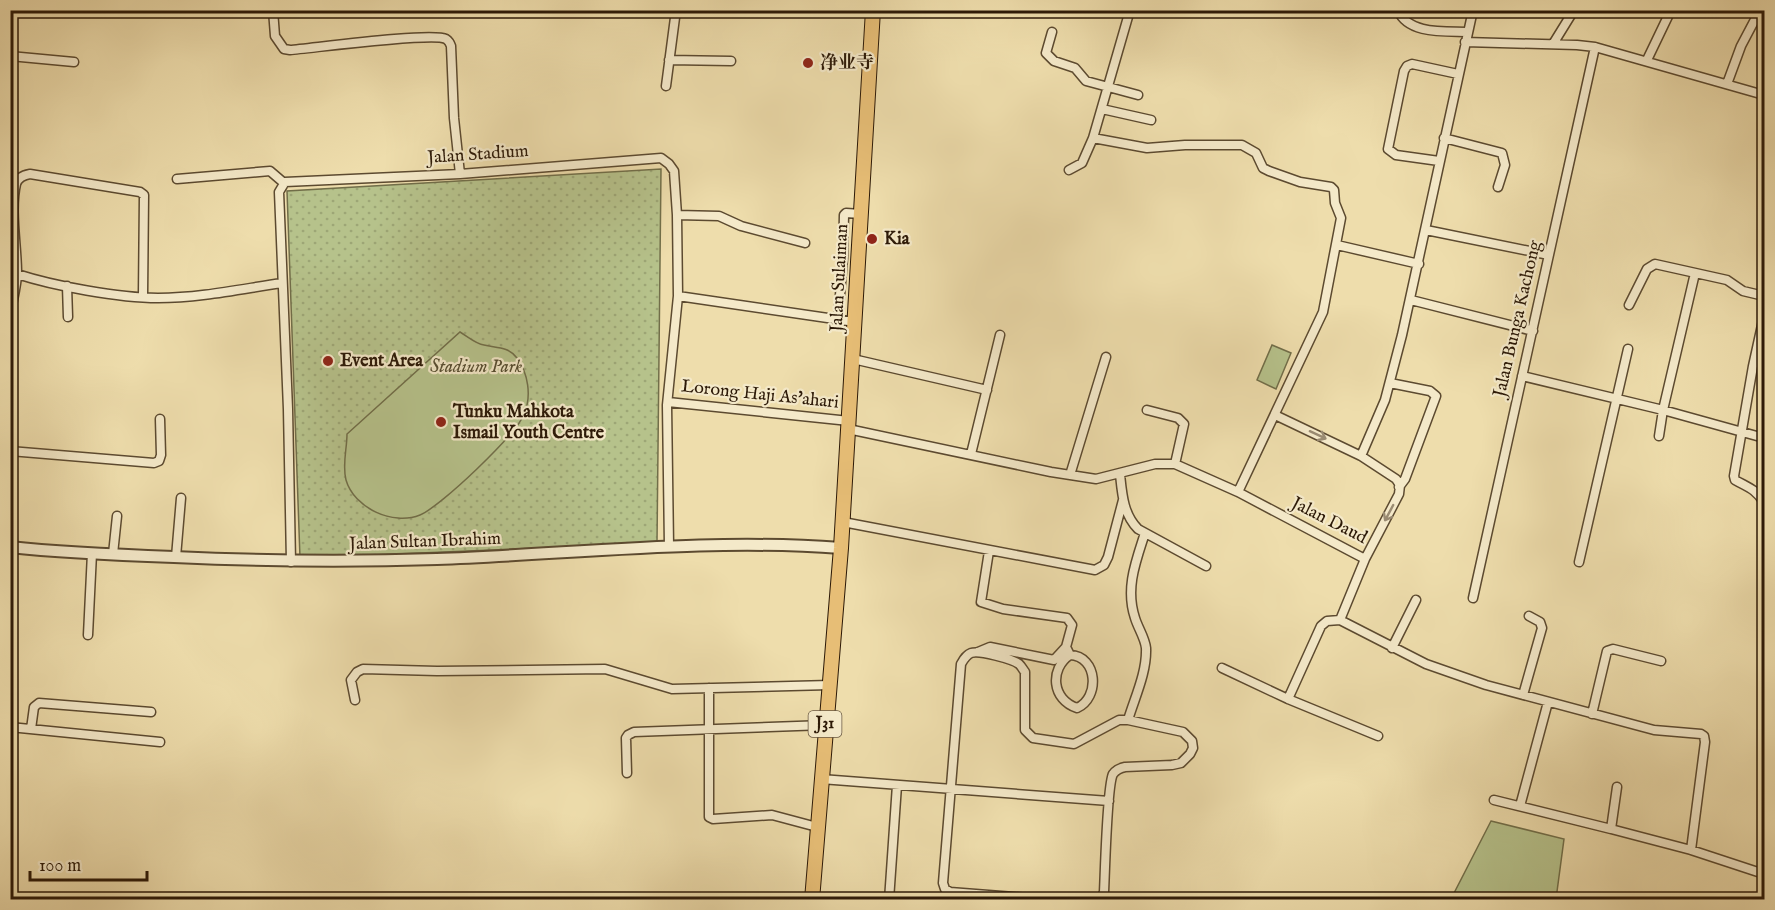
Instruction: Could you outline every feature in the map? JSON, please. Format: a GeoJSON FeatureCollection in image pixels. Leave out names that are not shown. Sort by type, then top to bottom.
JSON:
{"type":"FeatureCollection","features":[{"type":"Feature","properties":{"kind":"main road","name":"Jalan Sulaiman"},"geometry":{"type":"LineString","coordinates":[[841,548],[873,10]]}},
{"type":"Feature","properties":{"kind":"main road","name":"J31"},"geometry":{"type":"LineString","coordinates":[[812,900],[841,548]]}},
{"type":"Feature","properties":{"kind":"street"},"geometry":{"type":"LineString","coordinates":[[273,10],[275,36],[284,49],[421,37],[444,38],[448,41],[452,46],[454,118],[460,174]]}},
{"type":"Feature","properties":{"kind":"street"},"geometry":{"type":"LineString","coordinates":[[666,86],[675,10]]}},
{"type":"Feature","properties":{"kind":"street"},"geometry":{"type":"LineString","coordinates":[[1069,170],[1082,163],[1093,138],[1130,10]]}},
{"type":"Feature","properties":{"kind":"street"},"geometry":{"type":"LineString","coordinates":[[1398,10],[1410,25],[1432,30],[1468,32]]}},
{"type":"Feature","properties":{"kind":"street"},"geometry":{"type":"LineString","coordinates":[[1361,456],[1385,400],[1411,300],[1473,10]]}},
{"type":"Feature","properties":{"kind":"street"},"geometry":{"type":"LineString","coordinates":[[1553,44],[1574,10]]}},
{"type":"Feature","properties":{"kind":"street"},"geometry":{"type":"LineString","coordinates":[[1647,60],[1671,10]]}},
{"type":"Feature","properties":{"kind":"street"},"geometry":{"type":"LineString","coordinates":[[1727,84],[1741,46],[1760,10]]}},
{"type":"Feature","properties":{"kind":"street"},"geometry":{"type":"LineString","coordinates":[[1052,32],[1046,53],[1050,58],[1075,68],[1086,81],[1138,95]]}},
{"type":"Feature","properties":{"kind":"street"},"geometry":{"type":"LineString","coordinates":[[1465,42],[1595,47],[1764,95]]}},
{"type":"Feature","properties":{"kind":"street","name":"Jalan Bunga Kachong"},"geometry":{"type":"LineString","coordinates":[[1473,598],[1595,47]]}},
{"type":"Feature","properties":{"kind":"street"},"geometry":{"type":"LineString","coordinates":[[10,56],[74,62]]}},
{"type":"Feature","properties":{"kind":"street"},"geometry":{"type":"LineString","coordinates":[[669,60],[730,61]]}},
{"type":"Feature","properties":{"kind":"street"},"geometry":{"type":"LineString","coordinates":[[1439,161],[1391,153],[1388,148],[1404,71],[1412,64],[1458,74]]}},
{"type":"Feature","properties":{"kind":"street"},"geometry":{"type":"LineString","coordinates":[[1102,109],[1151,120]]}},
{"type":"Feature","properties":{"kind":"street"},"geometry":{"type":"LineString","coordinates":[[1093,138],[1147,148],[1232,145],[1249,148],[1256,153],[1263,168],[1269,171],[1300,182],[1331,187],[1334,190],[1335,203],[1341,218],[1323,312],[1238,492]]}},
{"type":"Feature","properties":{"kind":"street"},"geometry":{"type":"LineString","coordinates":[[1444,138],[1502,153],[1505,165],[1498,187]]}},
{"type":"Feature","properties":{"kind":"street","name":"Jalan Stadium"},"geometry":{"type":"LineString","coordinates":[[284,183],[460,174],[661,158],[669,164],[674,171],[678,296],[668,402],[669,546]]}},
{"type":"Feature","properties":{"kind":"street"},"geometry":{"type":"LineString","coordinates":[[177,179],[270,171],[284,183],[279,192],[288,409],[291,562]]}},
{"type":"Feature","properties":{"kind":"street"},"geometry":{"type":"LineString","coordinates":[[12,305],[17,274],[14,218],[16,184],[24,175],[30,174],[140,192],[144,195],[143,296]]}},
{"type":"Feature","properties":{"kind":"street"},"geometry":{"type":"LineString","coordinates":[[838,320],[844,214],[861,214]]}},
{"type":"Feature","properties":{"kind":"street"},"geometry":{"type":"LineString","coordinates":[[677,215],[719,216],[741,226],[805,243]]}},
{"type":"Feature","properties":{"kind":"street"},"geometry":{"type":"LineString","coordinates":[[1426,230],[1549,255]]}},
{"type":"Feature","properties":{"kind":"street"},"geometry":{"type":"LineString","coordinates":[[1337,245],[1419,264]]}},
{"type":"Feature","properties":{"kind":"street"},"geometry":{"type":"LineString","coordinates":[[843,258],[859,261]]}},
{"type":"Feature","properties":{"kind":"street"},"geometry":{"type":"LineString","coordinates":[[1629,305],[1647,269],[1652,265],[1727,280],[1743,291],[1764,296]]}},
{"type":"Feature","properties":{"kind":"street"},"geometry":{"type":"LineString","coordinates":[[1659,436],[1695,273]]}},
{"type":"Feature","properties":{"kind":"street"},"geometry":{"type":"LineString","coordinates":[[17,274],[67,286],[143,296],[179,297],[282,283]]}},
{"type":"Feature","properties":{"kind":"street"},"geometry":{"type":"LineString","coordinates":[[67,286],[68,317]]}},
{"type":"Feature","properties":{"kind":"street"},"geometry":{"type":"LineString","coordinates":[[678,296],[855,322]]}},
{"type":"Feature","properties":{"kind":"street"},"geometry":{"type":"LineString","coordinates":[[1411,300],[1533,332]]}},
{"type":"Feature","properties":{"kind":"street"},"geometry":{"type":"LineString","coordinates":[[1764,316],[1734,476],[1735,480],[1751,487],[1764,502]]}},
{"type":"Feature","properties":{"kind":"street"},"geometry":{"type":"LineString","coordinates":[[971,454],[1000,335]]}},
{"type":"Feature","properties":{"kind":"street"},"geometry":{"type":"LineString","coordinates":[[1579,562],[1628,349]]}},
{"type":"Feature","properties":{"kind":"street"},"geometry":{"type":"LineString","coordinates":[[1070,475],[1106,357]]}},
{"type":"Feature","properties":{"kind":"street"},"geometry":{"type":"LineString","coordinates":[[853,359],[987,390]]}},
{"type":"Feature","properties":{"kind":"street"},"geometry":{"type":"LineString","coordinates":[[1522,376],[1663,410],[1764,438]]}},
{"type":"Feature","properties":{"kind":"street","name":"Jalan Daud"},"geometry":{"type":"LineString","coordinates":[[848,425],[971,454],[1096,479],[1155,464],[1175,464],[1238,492],[1365,559],[1399,494],[1436,396],[1430,391],[1390,383]]}},
{"type":"Feature","properties":{"kind":"street","name":"Lorong Haji As'ahari"},"geometry":{"type":"LineString","coordinates":[[668,402],[848,425]]}},
{"type":"Feature","properties":{"kind":"street"},"geometry":{"type":"LineString","coordinates":[[1147,410],[1178,418],[1184,424],[1175,464]]}},
{"type":"Feature","properties":{"kind":"street"},"geometry":{"type":"LineString","coordinates":[[1275,415],[1361,456],[1391,475],[1400,487]]}},
{"type":"Feature","properties":{"kind":"street"},"geometry":{"type":"LineString","coordinates":[[10,452],[154,463],[159,461],[161,455],[160,419]]}},
{"type":"Feature","properties":{"kind":"street"},"geometry":{"type":"LineString","coordinates":[[1120,474],[1123,500],[1132,522],[1145,533],[1206,566]]}},
{"type":"Feature","properties":{"kind":"street"},"geometry":{"type":"LineString","coordinates":[[176,557],[181,498]]}},
{"type":"Feature","properties":{"kind":"street"},"geometry":{"type":"LineString","coordinates":[[843,522],[1095,570],[1104,565],[1108,557],[1123,500]]}},
{"type":"Feature","properties":{"kind":"street"},"geometry":{"type":"LineString","coordinates":[[113,554],[117,516]]}},
{"type":"Feature","properties":{"kind":"street"},"geometry":{"type":"LineString","coordinates":[[1128,720],[1144,666],[1146,646],[1130,596],[1130,582],[1145,533]]}},
{"type":"Feature","properties":{"kind":"street","name":"Jalan Sultan Ibrahim"},"geometry":{"type":"LineString","coordinates":[[10,547],[92,554],[291,562],[436,559],[669,546],[841,548]]}},
{"type":"Feature","properties":{"kind":"street"},"geometry":{"type":"LineString","coordinates":[[988,550],[981,602],[1003,609],[1068,618],[1072,625],[1068,651],[1062,660],[1056,680],[1057,692],[1062,700],[1069,706],[1077,708],[1086,701],[1093,677],[1086,661],[1068,651]]}},
{"type":"Feature","properties":{"kind":"street"},"geometry":{"type":"LineString","coordinates":[[88,635],[92,554]]}},
{"type":"Feature","properties":{"kind":"street"},"geometry":{"type":"LineString","coordinates":[[1340,620],[1365,559]]}},
{"type":"Feature","properties":{"kind":"street"},"geometry":{"type":"LineString","coordinates":[[1392,648],[1416,600]]}},
{"type":"Feature","properties":{"kind":"street"},"geometry":{"type":"LineString","coordinates":[[1523,695],[1542,628],[1540,622],[1529,616]]}},
{"type":"Feature","properties":{"kind":"street"},"geometry":{"type":"LineString","coordinates":[[1288,699],[1321,626],[1327,621],[1340,620],[1392,648],[1452,674],[1654,730],[1701,734],[1706,742],[1691,850]]}},
{"type":"Feature","properties":{"kind":"street"},"geometry":{"type":"LineString","coordinates":[[1055,900],[950,892],[945,889],[943,883],[961,664],[965,657],[990,647],[1054,660],[1068,651]]}},
{"type":"Feature","properties":{"kind":"street"},"geometry":{"type":"LineString","coordinates":[[1592,714],[1607,651],[1613,649],[1661,661]]}},
{"type":"Feature","properties":{"kind":"street"},"geometry":{"type":"LineString","coordinates":[[978,652],[1017,663],[1022,667],[1025,672],[1025,730],[1033,738],[1074,744],[1119,720],[1128,720],[1183,732],[1192,741],[1193,748],[1181,763],[1119,769],[1112,779],[1104,892],[1100,900]]}},
{"type":"Feature","properties":{"kind":"street"},"geometry":{"type":"LineString","coordinates":[[1222,668],[1288,699],[1378,736]]}},
{"type":"Feature","properties":{"kind":"street"},"geometry":{"type":"LineString","coordinates":[[355,700],[351,680],[357,672],[363,669],[437,671],[604,669],[666,689],[830,685]]}},
{"type":"Feature","properties":{"kind":"street"},"geometry":{"type":"LineString","coordinates":[[709,688],[710,817],[713,819],[772,815],[818,827]]}},
{"type":"Feature","properties":{"kind":"street"},"geometry":{"type":"LineString","coordinates":[[1520,806],[1548,702]]}},
{"type":"Feature","properties":{"kind":"street"},"geometry":{"type":"LineString","coordinates":[[32,729],[34,707],[39,703],[151,712]]}},
{"type":"Feature","properties":{"kind":"street"},"geometry":{"type":"LineString","coordinates":[[627,773],[626,738],[634,732],[825,725]]}},
{"type":"Feature","properties":{"kind":"street"},"geometry":{"type":"LineString","coordinates":[[10,727],[160,742]]}},
{"type":"Feature","properties":{"kind":"street"},"geometry":{"type":"LineString","coordinates":[[821,779],[1109,801]]}},
{"type":"Feature","properties":{"kind":"street"},"geometry":{"type":"LineString","coordinates":[[890,900],[897,785]]}},
{"type":"Feature","properties":{"kind":"street"},"geometry":{"type":"LineString","coordinates":[[1611,829],[1617,788]]}},
{"type":"Feature","properties":{"kind":"street"},"geometry":{"type":"LineString","coordinates":[[1494,800],[1691,850],[1764,874]]}},
{"type":"Feature","properties":{"kind":"green space","name":"Stadium Park"},"geometry":{"type":"Polygon","coordinates":[[[661,169],[657,543],[300,558],[287,191],[661,169]]]}},
{"type":"Feature","properties":{"kind":"green space","name":"Tunku Mahkota Ismail Youth Centre"},"geometry":{"type":"Polygon","coordinates":[[[460,332],[475,342],[506,349],[517,358],[528,385],[528,400],[524,414],[493,453],[460,485],[430,509],[409,518],[387,516],[376,512],[357,499],[346,480],[347,434],[460,332]]]}},
{"type":"Feature","properties":{"kind":"green space"},"geometry":{"type":"Polygon","coordinates":[[[1272,345],[1291,353],[1276,389],[1257,380],[1272,345]]]}},
{"type":"Feature","properties":{"kind":"green space"},"geometry":{"type":"Polygon","coordinates":[[[1491,821],[1564,839],[1556,899],[1451,899],[1491,821]]]}},
{"type":"Feature","properties":{"kind":"place","name":"净业寺"},"geometry":{"type":"Point","coordinates":[808,63]}},
{"type":"Feature","properties":{"kind":"place","name":"Kia"},"geometry":{"type":"Point","coordinates":[872,239]}},
{"type":"Feature","properties":{"kind":"place","name":"Event Area"},"geometry":{"type":"Point","coordinates":[328,361]}},
{"type":"Feature","properties":{"kind":"place","name":"Tunku Mahkota Ismail Youth Centre"},"geometry":{"type":"Point","coordinates":[441,422]}}]}
